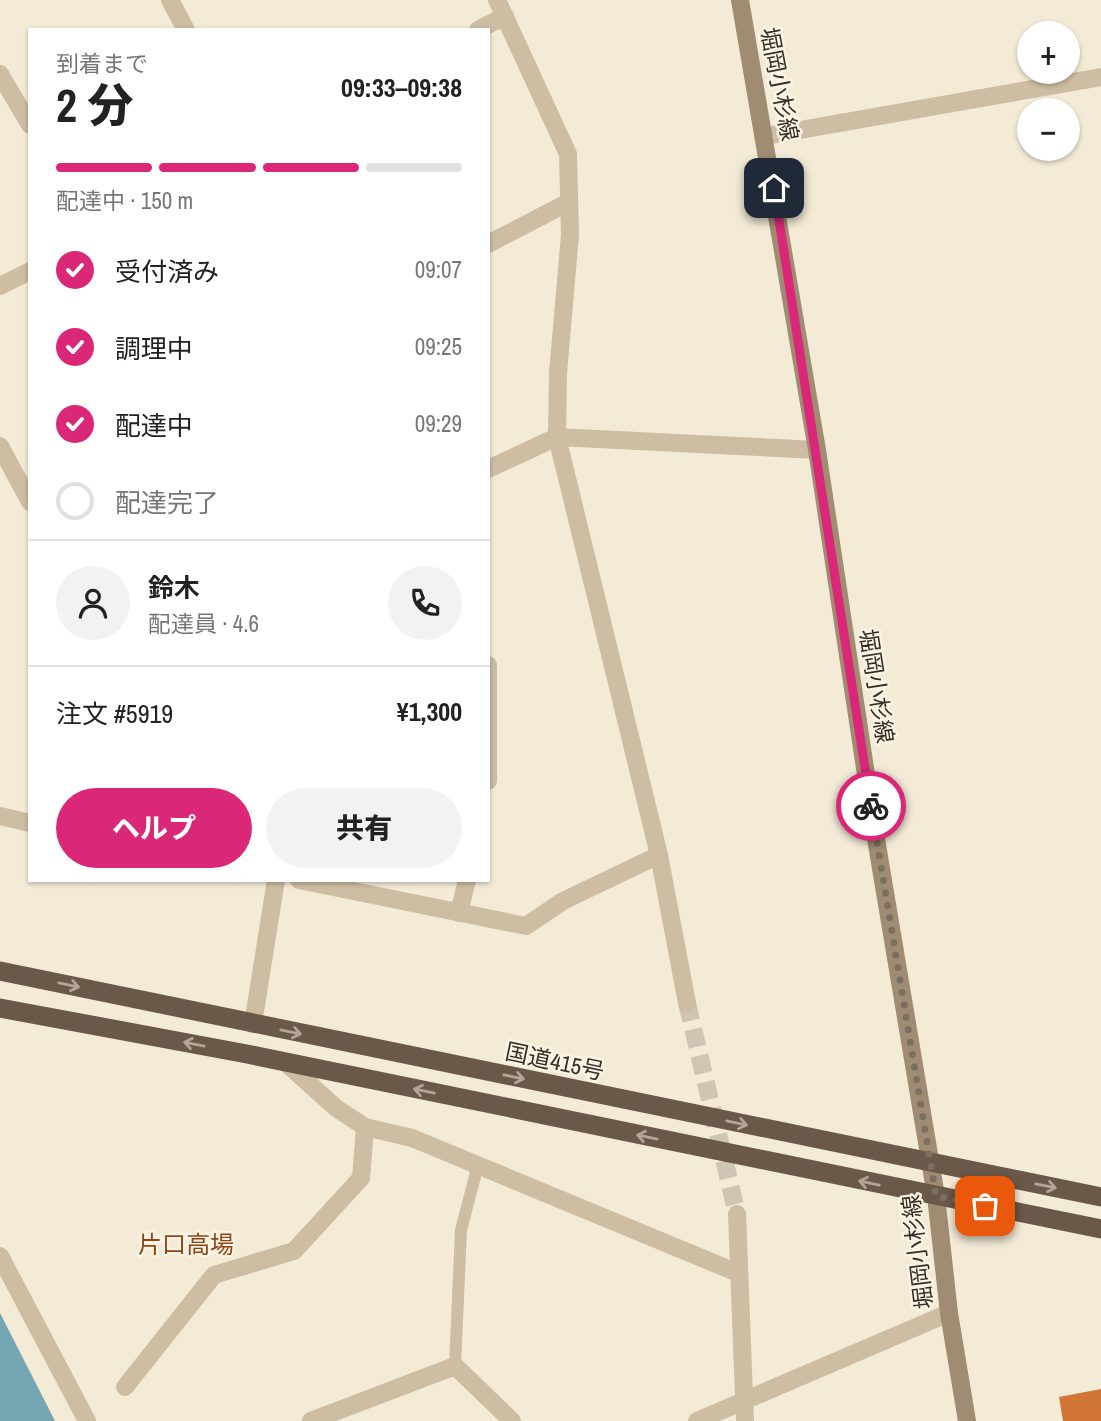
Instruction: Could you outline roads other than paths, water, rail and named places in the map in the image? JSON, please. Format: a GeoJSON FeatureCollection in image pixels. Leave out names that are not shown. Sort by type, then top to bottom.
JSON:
{"type":"FeatureCollection","features":[{"type":"Feature","properties":{"kind":"highway","name":"国道415号"},"geometry":{"type":"LineString","coordinates":[[1,971],[1101,1197]]}},
{"type":"Feature","properties":{"kind":"highway"},"geometry":{"type":"LineString","coordinates":[[0,1008],[285,1062],[1101,1229]]}},
{"type":"Feature","properties":{"kind":"main road","name":"堀岡小杉線"},"geometry":{"type":"LineString","coordinates":[[740,0],[766,136],[873,821],[931,1163],[949,1313],[967,1421]]}},
{"type":"Feature","properties":{"kind":"street"},"geometry":{"type":"LineString","coordinates":[[170,0],[185,28]]}},
{"type":"Feature","properties":{"kind":"street"},"geometry":{"type":"LineString","coordinates":[[480,28],[501,8],[568,154],[570,235],[558,373],[557,437],[659,855],[687,1003]]}},
{"type":"Feature","properties":{"kind":"street"},"geometry":{"type":"LineString","coordinates":[[0,74],[28,122]]}},
{"type":"Feature","properties":{"kind":"street"},"geometry":{"type":"LineString","coordinates":[[766,136],[1101,77]]}},
{"type":"Feature","properties":{"kind":"street"},"geometry":{"type":"LineString","coordinates":[[490,243],[569,202]]}},
{"type":"Feature","properties":{"kind":"street"},"geometry":{"type":"LineString","coordinates":[[0,286],[28,272]]}},
{"type":"Feature","properties":{"kind":"street"},"geometry":{"type":"LineString","coordinates":[[490,468],[557,437],[817,450]]}},
{"type":"Feature","properties":{"kind":"street"},"geometry":{"type":"LineString","coordinates":[[0,446],[28,498]]}},
{"type":"Feature","properties":{"kind":"street"},"geometry":{"type":"LineString","coordinates":[[0,816],[28,823]]}},
{"type":"Feature","properties":{"kind":"street"},"geometry":{"type":"LineString","coordinates":[[309,882],[526,926],[563,901],[659,855]]}},
{"type":"Feature","properties":{"kind":"street"},"geometry":{"type":"LineString","coordinates":[[253,1024],[276,882]]}},
{"type":"Feature","properties":{"kind":"street"},"geometry":{"type":"LineString","coordinates":[[459,913],[467,882]]}},
{"type":"Feature","properties":{"kind":"street"},"geometry":{"type":"LineString","coordinates":[[285,1062],[336,1108],[365,1127],[412,1138],[738,1273]]}},
{"type":"Feature","properties":{"kind":"street"},"geometry":{"type":"LineString","coordinates":[[125,1387],[214,1275],[294,1251],[361,1178],[365,1127]]}},
{"type":"Feature","properties":{"kind":"street"},"geometry":{"type":"LineString","coordinates":[[737,1214],[745,1421]]}},
{"type":"Feature","properties":{"kind":"street"},"geometry":{"type":"LineString","coordinates":[[0,1256],[87,1421]]}},
{"type":"Feature","properties":{"kind":"street"},"geometry":{"type":"LineString","coordinates":[[697,1421],[949,1313]]}},
{"type":"Feature","properties":{"kind":"street"},"geometry":{"type":"LineString","coordinates":[[311,1421],[455,1366],[512,1421]]}},
{"type":"Feature","properties":{"kind":"lane"},"geometry":{"type":"LineString","coordinates":[[455,1366],[461,1230],[478,1166]]}},
{"type":"Feature","properties":{"kind":"water"},"geometry":{"type":"Polygon","coordinates":[[[0,1313],[55,1421],[0,1421],[0,1313]]]}},
{"type":"Feature","properties":{"kind":"tunnel"},"geometry":{"type":"LineString","coordinates":[[687,1003],[737,1214]]}},
{"type":"Feature","properties":{"kind":"district","name":"片口高場"},"geometry":{"type":"Point","coordinates":[186,1244]}}]}
